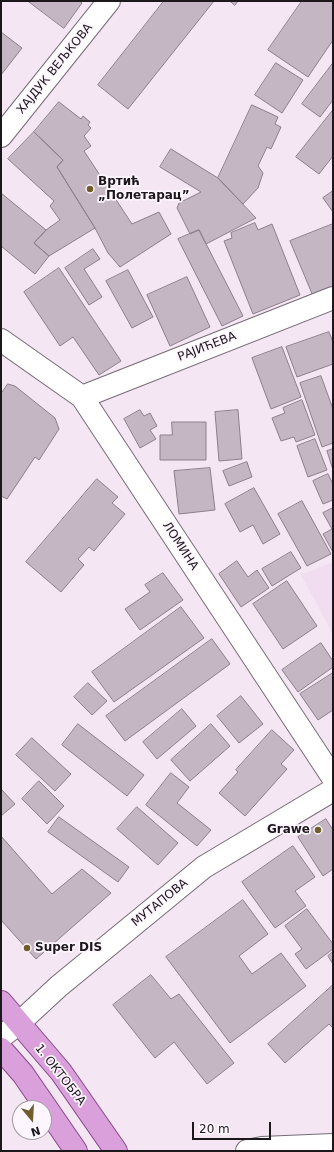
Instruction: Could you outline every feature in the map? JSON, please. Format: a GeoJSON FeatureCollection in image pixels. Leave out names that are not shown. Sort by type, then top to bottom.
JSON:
{"type":"FeatureCollection","features":[{"type":"Feature","properties":{"kind":"main road","name":"1. ОКТОБРА"},"geometry":{"type":"LineString","coordinates":[[1,1002],[61,1072],[116,1151]]}},
{"type":"Feature","properties":{"kind":"main road"},"geometry":{"type":"LineString","coordinates":[[1,1049],[23,1074],[76,1151]]}},
{"type":"Feature","properties":{"kind":"street","name":"ХАЈДУК ВЕЉКОВА"},"geometry":{"type":"LineString","coordinates":[[1,136],[106,2]]}},
{"type":"Feature","properties":{"kind":"street","name":"РАЈИЋЕВА"},"geometry":{"type":"LineString","coordinates":[[82,397],[333,298]]}},
{"type":"Feature","properties":{"kind":"street","name":"ЛОМИНА"},"geometry":{"type":"LineString","coordinates":[[1,340],[82,397],[333,778]]}},
{"type":"Feature","properties":{"kind":"street","name":"МУТАПОВА"},"geometry":{"type":"LineString","coordinates":[[1,1037],[59,986],[204,867],[333,790]]}},
{"type":"Feature","properties":{"kind":"street"},"geometry":{"type":"LineString","coordinates":[[247,1151],[262,1148],[333,1145]]}},
{"type":"Feature","properties":{"kind":"shaded area"},"geometry":{"type":"Polygon","coordinates":[[[333,562],[333,635],[301,575],[333,562]]]}},
{"type":"Feature","properties":{"kind":"building"},"geometry":{"type":"Polygon","coordinates":[[[28,1],[79,1],[82,3],[64,28],[28,1]]]}},
{"type":"Feature","properties":{"kind":"building"},"geometry":{"type":"Polygon","coordinates":[[[164,1],[214,1],[128,109],[98,85],[164,1]]]}},
{"type":"Feature","properties":{"kind":"building"},"geometry":{"type":"Polygon","coordinates":[[[230,1],[238,1],[235,5],[230,1]]]}},
{"type":"Feature","properties":{"kind":"building"},"geometry":{"type":"Polygon","coordinates":[[[302,1],[333,1],[333,40],[308,77],[268,50],[302,1]]]}},
{"type":"Feature","properties":{"kind":"building"},"geometry":{"type":"Polygon","coordinates":[[[1,32],[22,48],[1,75],[1,32]]]}},
{"type":"Feature","properties":{"kind":"building"},"geometry":{"type":"Polygon","coordinates":[[[276,63],[303,80],[282,113],[255,95],[276,63]]]}},
{"type":"Feature","properties":{"kind":"building"},"geometry":{"type":"Polygon","coordinates":[[[333,63],[333,100],[320,117],[302,104],[333,63]]]}},
{"type":"Feature","properties":{"kind":"building","name":"Вртић „Полетарац”"},"geometry":{"type":"Polygon","coordinates":[[[59,102],[81,119],[83,116],[90,122],[88,125],[91,128],[84,136],[91,146],[84,151],[132,224],[159,212],[171,234],[120,267],[108,253],[95,228],[57,167],[63,160],[34,132],[59,102]]]}},
{"type":"Feature","properties":{"kind":"building"},"geometry":{"type":"Polygon","coordinates":[[[252,105],[278,117],[275,124],[281,127],[271,149],[267,147],[258,166],[263,173],[258,188],[243,204],[218,178],[252,105]]]}},
{"type":"Feature","properties":{"kind":"building"},"geometry":{"type":"Polygon","coordinates":[[[333,110],[333,156],[319,174],[296,157],[333,110]]]}},
{"type":"Feature","properties":{"kind":"building"},"geometry":{"type":"Polygon","coordinates":[[[34,132],[63,160],[57,167],[95,228],[49,256],[34,243],[46,230],[60,220],[50,206],[54,201],[8,159],[34,132]]]}},
{"type":"Feature","properties":{"kind":"building"},"geometry":{"type":"Polygon","coordinates":[[[171,149],[218,178],[256,218],[206,244],[199,230],[190,234],[177,208],[179,203],[201,192],[160,167],[171,149]]]}},
{"type":"Feature","properties":{"kind":"building"},"geometry":{"type":"Polygon","coordinates":[[[333,191],[333,212],[323,198],[333,191]]]}},
{"type":"Feature","properties":{"kind":"building"},"geometry":{"type":"Polygon","coordinates":[[[1,193],[46,230],[34,243],[49,256],[35,274],[1,246],[1,193]]]}},
{"type":"Feature","properties":{"kind":"building"},"geometry":{"type":"Polygon","coordinates":[[[255,223],[258,230],[272,224],[300,295],[253,314],[224,241],[232,238],[231,233],[255,223]]]}},
{"type":"Feature","properties":{"kind":"building"},"geometry":{"type":"Polygon","coordinates":[[[333,224],[333,288],[313,296],[290,241],[333,224]]]}},
{"type":"Feature","properties":{"kind":"building"},"geometry":{"type":"Polygon","coordinates":[[[199,230],[243,316],[222,326],[178,239],[199,230]]]}},
{"type":"Feature","properties":{"kind":"building"},"geometry":{"type":"Polygon","coordinates":[[[93,249],[100,259],[84,269],[102,297],[89,305],[65,268],[93,249]]]}},
{"type":"Feature","properties":{"kind":"building"},"geometry":{"type":"Polygon","coordinates":[[[59,268],[121,361],[99,375],[73,337],[60,346],[24,292],[59,268]]]}},
{"type":"Feature","properties":{"kind":"building"},"geometry":{"type":"Polygon","coordinates":[[[128,270],[153,317],[132,328],[106,281],[128,270]]]}},
{"type":"Feature","properties":{"kind":"building"},"geometry":{"type":"Polygon","coordinates":[[[187,277],[210,327],[170,346],[147,295],[187,277]]]}},
{"type":"Feature","properties":{"kind":"building"},"geometry":{"type":"Polygon","coordinates":[[[329,332],[333,342],[333,364],[297,377],[286,347],[329,332]]]}},
{"type":"Feature","properties":{"kind":"building"},"geometry":{"type":"Polygon","coordinates":[[[282,347],[301,397],[271,409],[252,358],[282,347]]]}},
{"type":"Feature","properties":{"kind":"building"},"geometry":{"type":"Polygon","coordinates":[[[321,376],[333,409],[333,443],[322,447],[300,383],[321,376]]]}},
{"type":"Feature","properties":{"kind":"building"},"geometry":{"type":"Polygon","coordinates":[[[8,384],[15,386],[55,418],[59,429],[39,460],[35,457],[7,499],[1,496],[1,394],[8,384]]]}},
{"type":"Feature","properties":{"kind":"building"},"geometry":{"type":"Polygon","coordinates":[[[302,400],[315,435],[296,442],[294,437],[281,441],[272,418],[285,413],[283,408],[302,400]]]}},
{"type":"Feature","properties":{"kind":"building"},"geometry":{"type":"Polygon","coordinates":[[[140,410],[144,416],[150,413],[157,426],[150,430],[156,439],[140,448],[124,419],[140,410]]]}},
{"type":"Feature","properties":{"kind":"building"},"geometry":{"type":"Polygon","coordinates":[[[238,410],[242,459],[219,461],[215,412],[238,410]]]}},
{"type":"Feature","properties":{"kind":"building"},"geometry":{"type":"Polygon","coordinates":[[[172,422],[206,422],[206,460],[160,460],[160,435],[172,435],[172,422]]]}},
{"type":"Feature","properties":{"kind":"building"},"geometry":{"type":"Polygon","coordinates":[[[315,439],[327,470],[308,477],[297,446],[315,439]]]}},
{"type":"Feature","properties":{"kind":"building"},"geometry":{"type":"Polygon","coordinates":[[[333,449],[333,470],[327,451],[333,449]]]}},
{"type":"Feature","properties":{"kind":"building"},"geometry":{"type":"Polygon","coordinates":[[[247,462],[252,477],[229,486],[223,471],[247,462]]]}},
{"type":"Feature","properties":{"kind":"building"},"geometry":{"type":"Polygon","coordinates":[[[210,468],[215,510],[179,514],[174,471],[210,468]]]}},
{"type":"Feature","properties":{"kind":"building"},"geometry":{"type":"Polygon","coordinates":[[[328,474],[333,484],[333,500],[323,504],[313,481],[328,474]]]}},
{"type":"Feature","properties":{"kind":"building"},"geometry":{"type":"Polygon","coordinates":[[[97,479],[118,497],[112,503],[125,514],[94,551],[89,547],[78,559],[84,565],[61,592],[26,562],[97,479]]]}},
{"type":"Feature","properties":{"kind":"building"},"geometry":{"type":"Polygon","coordinates":[[[254,488],[280,534],[263,544],[253,525],[240,532],[225,504],[254,488]]]}},
{"type":"Feature","properties":{"kind":"building"},"geometry":{"type":"Polygon","coordinates":[[[302,501],[331,554],[307,566],[278,514],[302,501]]]}},
{"type":"Feature","properties":{"kind":"building"},"geometry":{"type":"Polygon","coordinates":[[[333,508],[333,552],[323,534],[332,529],[323,513],[333,508]]]}},
{"type":"Feature","properties":{"kind":"building"},"geometry":{"type":"Polygon","coordinates":[[[291,552],[301,568],[272,586],[262,569],[291,552]]]}},
{"type":"Feature","properties":{"kind":"building"},"geometry":{"type":"Polygon","coordinates":[[[237,561],[248,577],[257,570],[269,588],[241,607],[219,574],[237,561]]]}},
{"type":"Feature","properties":{"kind":"building"},"geometry":{"type":"Polygon","coordinates":[[[163,573],[183,600],[140,630],[125,609],[150,592],[145,585],[163,573]]]}},
{"type":"Feature","properties":{"kind":"building"},"geometry":{"type":"Polygon","coordinates":[[[287,581],[317,626],[283,649],[253,604],[287,581]]]}},
{"type":"Feature","properties":{"kind":"building"},"geometry":{"type":"Polygon","coordinates":[[[181,607],[204,638],[114,702],[92,672],[181,607]]]}},
{"type":"Feature","properties":{"kind":"building"},"geometry":{"type":"Polygon","coordinates":[[[212,639],[230,664],[125,741],[106,716],[212,639]]]}},
{"type":"Feature","properties":{"kind":"building"},"geometry":{"type":"Polygon","coordinates":[[[321,643],[333,661],[333,667],[298,692],[282,670],[321,643]]]}},
{"type":"Feature","properties":{"kind":"building"},"geometry":{"type":"Polygon","coordinates":[[[333,673],[333,710],[318,720],[300,694],[333,673]]]}},
{"type":"Feature","properties":{"kind":"building"},"geometry":{"type":"Polygon","coordinates":[[[88,683],[107,701],[92,715],[74,697],[88,683]]]}},
{"type":"Feature","properties":{"kind":"building"},"geometry":{"type":"Polygon","coordinates":[[[241,696],[263,724],[239,743],[217,716],[241,696]]]}},
{"type":"Feature","properties":{"kind":"building"},"geometry":{"type":"Polygon","coordinates":[[[182,709],[196,726],[157,759],[143,742],[182,709]]]}},
{"type":"Feature","properties":{"kind":"building"},"geometry":{"type":"Polygon","coordinates":[[[78,724],[144,775],[127,796],[62,745],[78,724]]]}},
{"type":"Feature","properties":{"kind":"building"},"geometry":{"type":"Polygon","coordinates":[[[211,724],[230,746],[190,781],[171,760],[211,724]]]}},
{"type":"Feature","properties":{"kind":"building"},"geometry":{"type":"Polygon","coordinates":[[[272,730],[294,750],[281,764],[287,769],[245,816],[219,793],[238,772],[236,770],[272,730]]]}},
{"type":"Feature","properties":{"kind":"building"},"geometry":{"type":"Polygon","coordinates":[[[32,738],[71,774],[55,791],[16,755],[32,738]]]}},
{"type":"Feature","properties":{"kind":"building"},"geometry":{"type":"Polygon","coordinates":[[[171,773],[189,787],[177,803],[211,830],[197,846],[146,805],[171,773]]]}},
{"type":"Feature","properties":{"kind":"building"},"geometry":{"type":"Polygon","coordinates":[[[39,781],[64,806],[47,824],[22,799],[39,781]]]}},
{"type":"Feature","properties":{"kind":"building"},"geometry":{"type":"Polygon","coordinates":[[[1,789],[15,804],[1,816],[1,789]]]}},
{"type":"Feature","properties":{"kind":"building"},"geometry":{"type":"Polygon","coordinates":[[[137,807],[178,843],[158,865],[117,829],[137,807]]]}},
{"type":"Feature","properties":{"kind":"building"},"geometry":{"type":"Polygon","coordinates":[[[59,817],[129,867],[118,882],[48,832],[59,817]]]}},
{"type":"Feature","properties":{"kind":"building"},"geometry":{"type":"Polygon","coordinates":[[[326,819],[333,830],[333,869],[323,876],[298,837],[326,819]]]}},
{"type":"Feature","properties":{"kind":"building"},"geometry":{"type":"Polygon","coordinates":[[[1,836],[52,894],[82,869],[111,893],[36,959],[1,920],[1,836]]]}},
{"type":"Feature","properties":{"kind":"building"},"geometry":{"type":"Polygon","coordinates":[[[293,846],[315,877],[295,891],[306,906],[275,928],[242,882],[293,846]]]}},
{"type":"Feature","properties":{"kind":"building"},"geometry":{"type":"Polygon","coordinates":[[[243,900],[268,934],[239,956],[252,974],[281,953],[306,986],[230,1043],[166,957],[243,900]]]}},
{"type":"Feature","properties":{"kind":"building"},"geometry":{"type":"Polygon","coordinates":[[[307,909],[333,944],[333,949],[306,969],[295,954],[302,949],[285,926],[307,909]]]}},
{"type":"Feature","properties":{"kind":"building"},"geometry":{"type":"Polygon","coordinates":[[[333,952],[333,964],[328,956],[333,952]]]}},
{"type":"Feature","properties":{"kind":"building"},"geometry":{"type":"Polygon","coordinates":[[[151,975],[171,999],[179,994],[234,1063],[207,1084],[174,1042],[155,1058],[113,1005],[151,975]]]}},
{"type":"Feature","properties":{"kind":"building"},"geometry":{"type":"Polygon","coordinates":[[[333,985],[333,1028],[329,1024],[285,1063],[268,1044],[333,985]]]}},
{"type":"Feature","properties":{"kind":"place","name":"Вртић „Полетарац”"},"geometry":{"type":"Point","coordinates":[90,189]}},
{"type":"Feature","properties":{"kind":"place","name":"Grawe"},"geometry":{"type":"Point","coordinates":[318,830]}},
{"type":"Feature","properties":{"kind":"place","name":"Super DIS"},"geometry":{"type":"Point","coordinates":[27,948]}}]}
